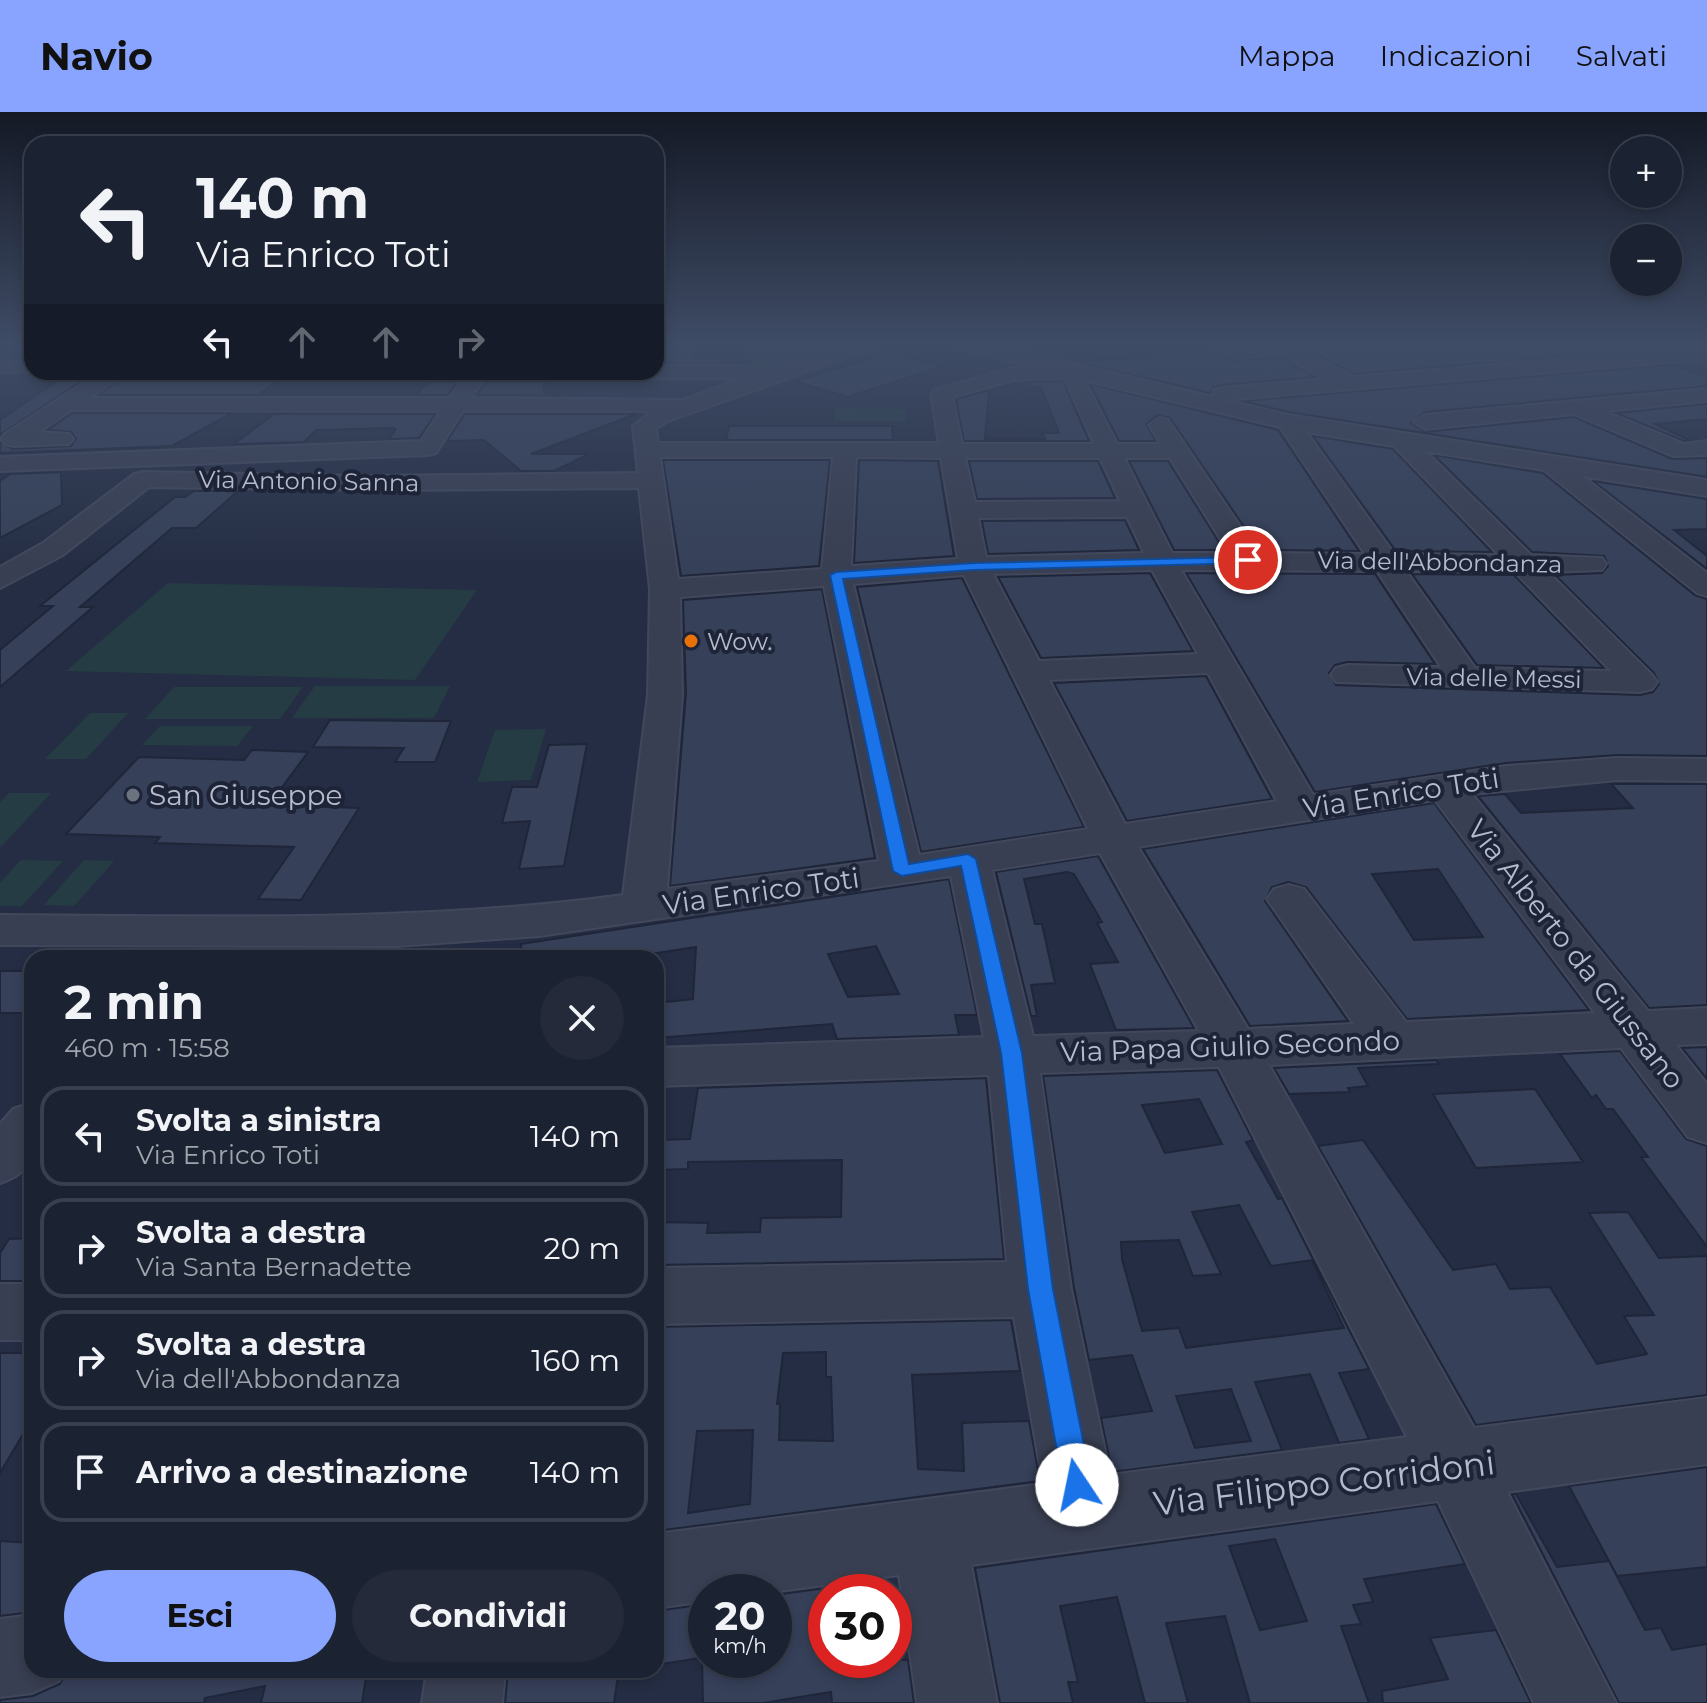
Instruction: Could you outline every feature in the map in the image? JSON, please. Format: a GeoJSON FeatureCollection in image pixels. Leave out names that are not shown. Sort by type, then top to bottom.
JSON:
{"type":"FeatureCollection","features":[{"type":"Feature","properties":{"kind":"street"},"geometry":{"type":"LineString","coordinates":[[44,418],[13,439],[213,432]]}},
{"type":"Feature","properties":{"kind":"street"},"geometry":{"type":"LineString","coordinates":[[0,579],[53,549],[167,459],[235,418]]}},
{"type":"Feature","properties":{"kind":"street"},"geometry":{"type":"LineString","coordinates":[[0,464],[428,448],[449,418]]}},
{"type":"Feature","properties":{"kind":"street"},"geometry":{"type":"LineString","coordinates":[[547,429],[553,418]]}},
{"type":"Feature","properties":{"kind":"street"},"geometry":{"type":"LineString","coordinates":[[643,908],[665,695],[665,589],[644,426],[660,418]]}},
{"type":"Feature","properties":{"kind":"street"},"geometry":{"type":"LineString","coordinates":[[946,418],[974,566],[1112,837],[1234,1048],[1458,1467],[1576,1703]]}},
{"type":"Feature","properties":{"kind":"street"},"geometry":{"type":"LineString","coordinates":[[1094,418],[1162,561],[1301,809]]}},
{"type":"Feature","properties":{"kind":"street"},"geometry":{"type":"LineString","coordinates":[[1156,418],[1248,560]]}},
{"type":"Feature","properties":{"kind":"street"},"geometry":{"type":"LineString","coordinates":[[1272,418],[1707,488]]}},
{"type":"Feature","properties":{"kind":"street"},"geometry":{"type":"LineString","coordinates":[[1417,418],[1479,452]]}},
{"type":"Feature","properties":{"kind":"street"},"geometry":{"type":"LineString","coordinates":[[1425,422],[1463,418]]}},
{"type":"Feature","properties":{"kind":"street"},"geometry":{"type":"LineString","coordinates":[[1603,418],[1681,451],[1707,448]]}},
{"type":"Feature","properties":{"kind":"street"},"geometry":{"type":"LineString","coordinates":[[1553,428],[1609,421]]}},
{"type":"Feature","properties":{"kind":"street"},"geometry":{"type":"LineString","coordinates":[[1288,422],[1465,678]]}},
{"type":"Feature","properties":{"kind":"street"},"geometry":{"type":"LineString","coordinates":[[1402,441],[1521,563]]}},
{"type":"Feature","properties":{"kind":"street"},"geometry":{"type":"LineString","coordinates":[[845,451],[836,575],[902,871]]}},
{"type":"Feature","properties":{"kind":"street","name":"Via Antonio Sanna"},"geometry":{"type":"LineString","coordinates":[[143,479],[367,483],[845,451],[1175,451]]}},
{"type":"Feature","properties":{"kind":"street"},"geometry":{"type":"LineString","coordinates":[[1551,463],[1707,587]]}},
{"type":"Feature","properties":{"kind":"street"},"geometry":{"type":"LineString","coordinates":[[963,510],[1137,509]]}},
{"type":"Feature","properties":{"kind":"street","name":"Via dell'Abbondanza"},"geometry":{"type":"LineString","coordinates":[[665,589],[974,566],[1248,560],[1592,564]]}},
{"type":"Feature","properties":{"kind":"street","name":"Via delle Messi"},"geometry":{"type":"LineString","coordinates":[[1348,675],[1640,682],[1521,563]]}},
{"type":"Feature","properties":{"kind":"street"},"geometry":{"type":"LineString","coordinates":[[1027,671],[1219,663]]}},
{"type":"Feature","properties":{"kind":"street","name":"Via Enrico Toti"},"geometry":{"type":"LineString","coordinates":[[0,930],[397,931],[539,940],[643,908],[1445,786],[1559,772],[1699,777]]}},
{"type":"Feature","properties":{"kind":"street","name":"Via Alberto da Giussano"},"geometry":{"type":"LineString","coordinates":[[1445,786],[1707,1122]]}},
{"type":"Feature","properties":{"kind":"street"},"geometry":{"type":"LineString","coordinates":[[968,859],[1012,1053],[1040,1289],[1083,1513]]}},
{"type":"Feature","properties":{"kind":"street"},"geometry":{"type":"LineString","coordinates":[[1289,899],[1393,1041]]}},
{"type":"Feature","properties":{"kind":"street","name":"Via Papa Giulio Secondo"},"geometry":{"type":"LineString","coordinates":[[664,1067],[1234,1048],[1707,1026]]}},
{"type":"Feature","properties":{"kind":"street"},"geometry":{"type":"LineString","coordinates":[[0,1161],[24,1133]]}},
{"type":"Feature","properties":{"kind":"street"},"geometry":{"type":"LineString","coordinates":[[664,1296],[1040,1289]]}},
{"type":"Feature","properties":{"kind":"street"},"geometry":{"type":"LineString","coordinates":[[0,1312],[24,1312]]}},
{"type":"Feature","properties":{"kind":"street","name":"Via Filippo Corridoni"},"geometry":{"type":"LineString","coordinates":[[664,1570],[1083,1513],[1458,1467],[1707,1431]]}},
{"type":"Feature","properties":{"kind":"street"},"geometry":{"type":"LineString","coordinates":[[929,1534],[957,1703]]}},
{"type":"Feature","properties":{"kind":"street"},"geometry":{"type":"LineString","coordinates":[[0,1658],[24,1655]]}},
{"type":"Feature","properties":{"kind":"street"},"geometry":{"type":"LineString","coordinates":[[462,1703],[465,1678]]}},
{"type":"Feature","properties":{"kind":"shaded area"},"geometry":{"type":"Polygon","coordinates":[[[834,418],[906,418],[906,421],[834,421],[834,418]]]}},
{"type":"Feature","properties":{"kind":"shaded area"},"geometry":{"type":"Polygon","coordinates":[[[168,583],[477,590],[415,680],[66,671],[168,583]]]}},
{"type":"Feature","properties":{"kind":"shaded area"},"geometry":{"type":"Polygon","coordinates":[[[315,686],[450,686],[434,718],[292,718],[315,686]]]}},
{"type":"Feature","properties":{"kind":"shaded area"},"geometry":{"type":"Polygon","coordinates":[[[174,687],[303,687],[280,719],[145,719],[174,687]]]}},
{"type":"Feature","properties":{"kind":"shaded area"},"geometry":{"type":"Polygon","coordinates":[[[90,713],[128,713],[86,759],[45,759],[90,713]]]}},
{"type":"Feature","properties":{"kind":"shaded area"},"geometry":{"type":"Polygon","coordinates":[[[160,726],[253,726],[237,746],[142,745],[160,726]]]}},
{"type":"Feature","properties":{"kind":"shaded area"},"geometry":{"type":"Polygon","coordinates":[[[546,729],[531,780],[477,782],[495,730],[546,729]]]}},
{"type":"Feature","properties":{"kind":"shaded area"},"geometry":{"type":"Polygon","coordinates":[[[9,793],[51,793],[0,848],[0,802],[9,793]]]}},
{"type":"Feature","properties":{"kind":"shaded area"},"geometry":{"type":"Polygon","coordinates":[[[21,860],[63,861],[22,906],[0,906],[0,883],[21,860]]]}},
{"type":"Feature","properties":{"kind":"shaded area"},"geometry":{"type":"Polygon","coordinates":[[[84,860],[114,861],[74,906],[44,905],[84,860]]]}},
{"type":"Feature","properties":{"kind":"building"},"geometry":{"type":"Polygon","coordinates":[[[3,418],[25,418],[0,435],[3,418]]]}},
{"type":"Feature","properties":{"kind":"building"},"geometry":{"type":"Polygon","coordinates":[[[65,418],[222,418],[172,446],[0,453],[0,443],[13,449],[71,446],[76,439],[71,432],[48,430],[65,418]]]}},
{"type":"Feature","properties":{"kind":"building"},"geometry":{"type":"Polygon","coordinates":[[[268,418],[432,418],[419,438],[389,439],[396,429],[393,428],[316,430],[304,442],[234,444],[268,418]]]}},
{"type":"Feature","properties":{"kind":"building"},"geometry":{"type":"Polygon","coordinates":[[[462,418],[625,418],[531,454],[589,454],[554,471],[521,471],[484,440],[447,441],[462,418]]]}},
{"type":"Feature","properties":{"kind":"building"},"geometry":{"type":"Polygon","coordinates":[[[960,418],[987,418],[985,439],[1045,439],[1042,433],[1059,433],[1053,418],[1079,418],[1089,441],[964,441],[960,418]]]}},
{"type":"Feature","properties":{"kind":"building"},"geometry":{"type":"Polygon","coordinates":[[[1107,418],[1154,418],[1146,424],[1156,441],[1119,441],[1107,418]]]}},
{"type":"Feature","properties":{"kind":"building"},"geometry":{"type":"Polygon","coordinates":[[[1170,418],[1230,418],[1278,430],[1359,551],[1260,550],[1170,418]]]}},
{"type":"Feature","properties":{"kind":"building"},"geometry":{"type":"Polygon","coordinates":[[[1329,418],[1417,418],[1411,423],[1425,432],[1577,418],[1672,459],[1707,458],[1707,477],[1329,418]]]}},
{"type":"Feature","properties":{"kind":"building"},"geometry":{"type":"Polygon","coordinates":[[[1629,418],[1707,418],[1655,424],[1689,440],[1684,441],[1629,418]]]}},
{"type":"Feature","properties":{"kind":"building"},"geometry":{"type":"Polygon","coordinates":[[[729,426],[892,426],[893,440],[726,440],[729,426]]]}},
{"type":"Feature","properties":{"kind":"building"},"geometry":{"type":"Polygon","coordinates":[[[1313,436],[1393,449],[1492,552],[1396,551],[1313,436]]]}},
{"type":"Feature","properties":{"kind":"building"},"geometry":{"type":"Polygon","coordinates":[[[1434,455],[1543,473],[1695,595],[1707,599],[1707,756],[1617,755],[1506,763],[1315,792],[1186,573],[1375,574],[1435,664],[1347,662],[1335,665],[1329,673],[1336,685],[1640,695],[1653,692],[1659,684],[1654,673],[1555,575],[1602,573],[1608,566],[1604,556],[1532,552],[1434,455]]]}},
{"type":"Feature","properties":{"kind":"building"},"geometry":{"type":"Polygon","coordinates":[[[663,460],[830,460],[819,566],[681,576],[663,460]]]}},
{"type":"Feature","properties":{"kind":"building"},"geometry":{"type":"Polygon","coordinates":[[[859,460],[938,461],[954,556],[854,563],[859,460]]]}},
{"type":"Feature","properties":{"kind":"building"},"geometry":{"type":"Polygon","coordinates":[[[969,461],[1098,461],[1115,498],[977,499],[969,461]]]}},
{"type":"Feature","properties":{"kind":"building"},"geometry":{"type":"Polygon","coordinates":[[[1129,461],[1168,461],[1224,550],[1174,550],[1129,461]]]}},
{"type":"Feature","properties":{"kind":"building"},"geometry":{"type":"Polygon","coordinates":[[[61,472],[62,505],[0,538],[0,481],[10,474],[61,472]]]}},
{"type":"Feature","properties":{"kind":"building"},"geometry":{"type":"Polygon","coordinates":[[[1593,481],[1707,499],[1707,529],[1674,530],[1707,556],[1707,569],[1593,481]]]}},
{"type":"Feature","properties":{"kind":"building"},"geometry":{"type":"Polygon","coordinates":[[[194,491],[238,491],[196,528],[172,528],[80,607],[93,607],[0,687],[0,650],[53,606],[40,606],[175,497],[185,497],[194,491]]]}},
{"type":"Feature","properties":{"kind":"building"},"geometry":{"type":"Polygon","coordinates":[[[1125,520],[1139,550],[988,554],[982,521],[1125,520]]]}},
{"type":"Feature","properties":{"kind":"building"},"geometry":{"type":"Polygon","coordinates":[[[1150,573],[1193,651],[1041,658],[998,577],[1150,573]]]}},
{"type":"Feature","properties":{"kind":"building"},"geometry":{"type":"Polygon","coordinates":[[[1412,574],[1514,575],[1604,668],[1477,665],[1412,574]]]}},
{"type":"Feature","properties":{"kind":"building"},"geometry":{"type":"Polygon","coordinates":[[[962,578],[1084,827],[921,852],[857,587],[962,578]]]}},
{"type":"Feature","properties":{"kind":"building"},"geometry":{"type":"Polygon","coordinates":[[[822,589],[875,858],[670,886],[686,693],[683,600],[822,589]]]}},
{"type":"Feature","properties":{"kind":"building"},"geometry":{"type":"Polygon","coordinates":[[[1206,676],[1272,799],[1127,821],[1054,683],[1206,676]]]}},
{"type":"Feature","properties":{"kind":"building"},"geometry":{"type":"Polygon","coordinates":[[[330,720],[451,721],[435,762],[395,762],[404,748],[313,747],[330,720]]]}},
{"type":"Feature","properties":{"kind":"building"},"geometry":{"type":"Polygon","coordinates":[[[587,744],[564,866],[519,869],[530,821],[502,823],[512,787],[537,787],[549,745],[587,744]]]}},
{"type":"Feature","properties":{"kind":"building"},"geometry":{"type":"Polygon","coordinates":[[[252,750],[308,752],[269,805],[359,808],[301,900],[258,899],[294,847],[155,843],[160,837],[66,834],[139,757],[244,760],[252,750]]]}},
{"type":"Feature","properties":{"kind":"building"},"geometry":{"type":"Polygon","coordinates":[[[1611,784],[1707,784],[1707,1005],[1649,1008],[1478,796],[1505,794],[1521,813],[1633,808],[1611,784]]]}},
{"type":"Feature","properties":{"kind":"building"},"geometry":{"type":"Polygon","coordinates":[[[1434,803],[1589,1010],[1407,1019],[1306,887],[1288,882],[1272,887],[1265,901],[1348,1021],[1250,1026],[1143,849],[1434,803]],[[1438,869],[1372,874],[1414,940],[1483,937],[1438,869]]]}},
{"type":"Feature","properties":{"kind":"building"},"geometry":{"type":"Polygon","coordinates":[[[1098,856],[1194,1028],[1116,1030],[1090,964],[1118,962],[1097,923],[1102,922],[1074,874],[1067,872],[1024,879],[1035,924],[1042,924],[1055,983],[1031,985],[1037,1016],[1031,1016],[996,872],[1098,856]]]}},
{"type":"Feature","properties":{"kind":"building"},"geometry":{"type":"Polygon","coordinates":[[[949,879],[977,1015],[955,1015],[959,1035],[837,1039],[832,1024],[664,1037],[664,1002],[693,999],[696,947],[664,952],[521,950],[521,944],[949,879]],[[876,946],[828,954],[848,997],[899,994],[876,946]]]}},
{"type":"Feature","properties":{"kind":"building"},"geometry":{"type":"Polygon","coordinates":[[[0,971],[24,971],[24,1013],[0,1013],[0,971]]]}},
{"type":"Feature","properties":{"kind":"building"},"geometry":{"type":"Polygon","coordinates":[[[1707,1047],[1707,1079],[1682,1048],[1707,1047]]]}},
{"type":"Feature","properties":{"kind":"building"},"geometry":{"type":"Polygon","coordinates":[[[1620,1051],[1686,1139],[1707,1146],[1707,1247],[1641,1157],[1648,1157],[1613,1109],[1606,1109],[1596,1095],[1592,1098],[1560,1054],[1620,1051]]]}},
{"type":"Feature","properties":{"kind":"building"},"geometry":{"type":"Polygon","coordinates":[[[1436,1060],[1439,1064],[1358,1068],[1368,1086],[1348,1088],[1350,1092],[1289,1094],[1274,1068],[1436,1060]]]}},
{"type":"Feature","properties":{"kind":"building"},"geometry":{"type":"Polygon","coordinates":[[[1217,1070],[1253,1140],[1246,1142],[1278,1199],[1282,1198],[1369,1369],[1339,1373],[1369,1439],[1339,1443],[1310,1374],[1255,1382],[1282,1450],[1112,1472],[1101,1418],[1152,1411],[1132,1355],[1089,1360],[1074,1288],[1043,1076],[1217,1070]],[[1199,1099],[1142,1105],[1165,1153],[1222,1144],[1199,1099]],[[1239,1205],[1192,1212],[1221,1274],[1193,1276],[1179,1240],[1121,1242],[1122,1259],[1142,1331],[1179,1328],[1186,1348],[1344,1328],[1312,1260],[1271,1266],[1239,1205]],[[1231,1389],[1176,1396],[1195,1448],[1251,1441],[1231,1389]]]}},
{"type":"Feature","properties":{"kind":"building"},"geometry":{"type":"Polygon","coordinates":[[[986,1078],[1004,1259],[664,1265],[664,1222],[708,1223],[707,1233],[760,1232],[761,1218],[841,1217],[842,1160],[688,1162],[688,1169],[664,1170],[664,1140],[690,1139],[698,1088],[986,1078]]]}},
{"type":"Feature","properties":{"kind":"building"},"geometry":{"type":"Polygon","coordinates":[[[1535,1089],[1583,1162],[1476,1168],[1433,1094],[1535,1089]]]}},
{"type":"Feature","properties":{"kind":"building"},"geometry":{"type":"Polygon","coordinates":[[[1363,1140],[1453,1270],[1496,1264],[1510,1289],[1550,1287],[1597,1364],[1647,1354],[1624,1316],[1654,1315],[1589,1213],[1628,1212],[1659,1258],[1707,1256],[1707,1395],[1476,1425],[1318,1146],[1363,1140]]]}},
{"type":"Feature","properties":{"kind":"building"},"geometry":{"type":"Polygon","coordinates":[[[24,1238],[24,1281],[0,1281],[0,1253],[9,1239],[24,1238]]]}},
{"type":"Feature","properties":{"kind":"building"},"geometry":{"type":"Polygon","coordinates":[[[1011,1320],[1020,1371],[912,1375],[918,1469],[964,1471],[962,1423],[1029,1421],[1040,1481],[664,1530],[664,1327],[1011,1320]],[[826,1352],[783,1353],[777,1404],[780,1404],[779,1440],[833,1441],[831,1377],[826,1377],[826,1352]],[[753,1430],[697,1431],[688,1513],[750,1504],[753,1430]]]}},
{"type":"Feature","properties":{"kind":"building"},"geometry":{"type":"Polygon","coordinates":[[[0,1353],[24,1353],[24,1432],[0,1473],[0,1353]]]}},
{"type":"Feature","properties":{"kind":"building"},"geometry":{"type":"Polygon","coordinates":[[[1707,1467],[1707,1567],[1617,1576],[1569,1486],[1707,1467]]]}},
{"type":"Feature","properties":{"kind":"building"},"geometry":{"type":"Polygon","coordinates":[[[1512,1494],[1516,1494],[1557,1567],[1609,1561],[1645,1630],[1661,1628],[1672,1650],[1707,1644],[1707,1703],[1619,1703],[1512,1494]]]}},
{"type":"Feature","properties":{"kind":"building"},"geometry":{"type":"Polygon","coordinates":[[[1436,1504],[1465,1564],[1364,1579],[1373,1602],[1353,1605],[1361,1624],[1341,1626],[1369,1703],[1250,1703],[1225,1616],[1166,1623],[1188,1703],[1145,1703],[1117,1597],[1060,1606],[1078,1682],[1068,1682],[1073,1703],[1000,1703],[975,1568],[1436,1504]],[[1275,1539],[1229,1546],[1260,1630],[1307,1621],[1275,1539]]]}},
{"type":"Feature","properties":{"kind":"building"},"geometry":{"type":"Polygon","coordinates":[[[0,1541],[24,1542],[24,1613],[0,1616],[0,1541]]]}},
{"type":"Feature","properties":{"kind":"building"},"geometry":{"type":"Polygon","coordinates":[[[808,1590],[808,1678],[911,1678],[914,1703],[832,1703],[831,1692],[763,1703],[703,1703],[702,1678],[792,1678],[792,1593],[808,1590]]]}},
{"type":"Feature","properties":{"kind":"building"},"geometry":{"type":"Polygon","coordinates":[[[688,1607],[688,1660],[664,1664],[664,1610],[688,1607]]]}},
{"type":"Feature","properties":{"kind":"building"},"geometry":{"type":"Polygon","coordinates":[[[1496,1630],[1531,1703],[1383,1703],[1382,1691],[1448,1679],[1430,1638],[1496,1630]]]}},
{"type":"Feature","properties":{"kind":"building"},"geometry":{"type":"Polygon","coordinates":[[[63,1678],[366,1678],[362,1703],[261,1703],[265,1686],[205,1698],[204,1703],[0,1703],[0,1700],[33,1696],[60,1684],[63,1678]]]}},
{"type":"Feature","properties":{"kind":"building"},"geometry":{"type":"Polygon","coordinates":[[[507,1678],[618,1678],[614,1703],[505,1703],[507,1678]]]}},
{"type":"Feature","properties":{"kind":"place","name":"Wow."},"geometry":{"type":"Point","coordinates":[691,641]}},
{"type":"Feature","properties":{"kind":"place","name":"San Giuseppe"},"geometry":{"type":"Point","coordinates":[133,795]}},
{"type":"Feature","properties":{"kind":"route"},"geometry":{"type":"LineString","coordinates":[[1077,1485],[1040,1289],[1012,1053],[968,859],[902,871],[836,575],[974,566],[1248,560]]}}]}
